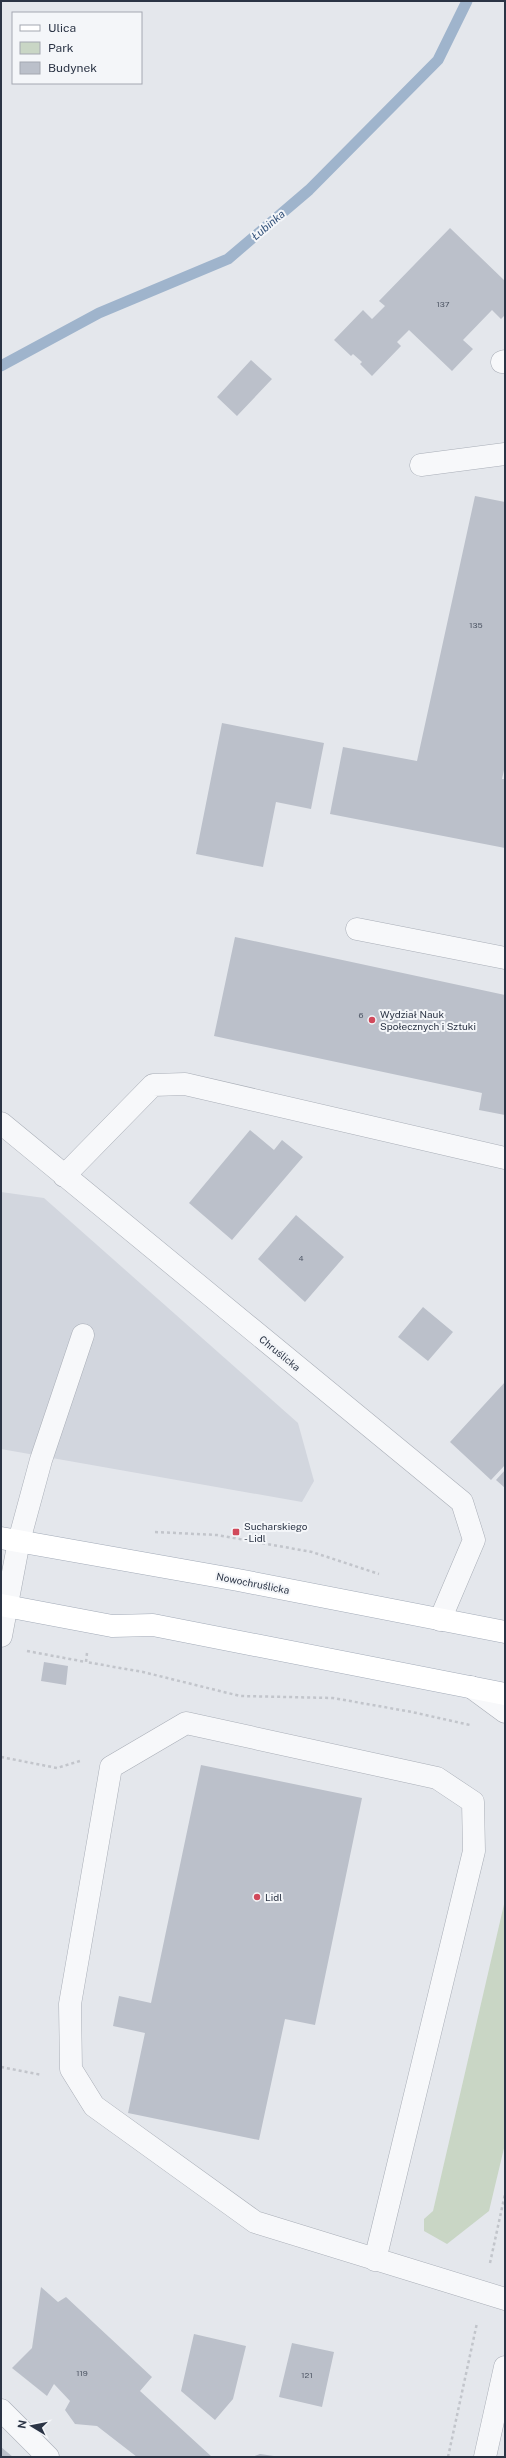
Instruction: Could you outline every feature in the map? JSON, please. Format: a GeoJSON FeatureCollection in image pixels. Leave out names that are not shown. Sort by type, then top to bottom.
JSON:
{"type":"FeatureCollection","features":[{"type":"Feature","properties":{"kind":"main road","name":"Nowochruślicka"},"geometry":{"type":"LineString","coordinates":[[10,1539],[238,1580],[505,1632]]}},
{"type":"Feature","properties":{"kind":"main road"},"geometry":{"type":"LineString","coordinates":[[4,1606],[112,1626],[153,1625],[505,1694]]}},
{"type":"Feature","properties":{"kind":"street"},"geometry":{"type":"LineString","coordinates":[[421,465],[505,454]]}},
{"type":"Feature","properties":{"kind":"street"},"geometry":{"type":"LineString","coordinates":[[357,929],[505,958]]}},
{"type":"Feature","properties":{"kind":"street"},"geometry":{"type":"LineString","coordinates":[[64,1176],[153,1085],[185,1084],[505,1158]]}},
{"type":"Feature","properties":{"kind":"street","name":"Chruślicka"},"geometry":{"type":"LineString","coordinates":[[1,1123],[462,1502],[474,1540],[440,1620]]}},
{"type":"Feature","properties":{"kind":"street"},"geometry":{"type":"LineString","coordinates":[[1,1636],[10,1539],[41,1460],[83,1335]]}},
{"type":"Feature","properties":{"kind":"street"},"geometry":{"type":"LineString","coordinates":[[472,1687],[505,1712]]}},
{"type":"Feature","properties":{"kind":"street"},"geometry":{"type":"LineString","coordinates":[[375,2260],[474,1851],[473,1802],[437,1778],[186,1723],[111,1767],[70,2004],[70,2070],[94,2106],[255,2222],[375,2260],[505,2299]]}},
{"type":"Feature","properties":{"kind":"street"},"geometry":{"type":"LineString","coordinates":[[485,2457],[505,2366]]}},
{"type":"Feature","properties":{"kind":"street"},"geometry":{"type":"LineString","coordinates":[[1,2410],[48,2457]]}},
{"type":"Feature","properties":{"kind":"path"},"geometry":{"type":"LineString","coordinates":[[86,1662],[93,1622]]}},
{"type":"Feature","properties":{"kind":"path"},"geometry":{"type":"LineString","coordinates":[[24,1650],[143,1672],[240,1696],[333,1698],[412,1712],[474,1726]]}},
{"type":"Feature","properties":{"kind":"path"},"geometry":{"type":"LineString","coordinates":[[1,1757],[57,1768],[85,1759]]}},
{"type":"Feature","properties":{"kind":"path"},"geometry":{"type":"LineString","coordinates":[[448,2457],[505,2194]]}},
{"type":"Feature","properties":{"kind":"shaded area"},"geometry":{"type":"Polygon","coordinates":[[[1,1192],[44,1198],[298,1423],[314,1481],[302,1502],[1,1449],[1,1192]]]}},
{"type":"Feature","properties":{"kind":"green space"},"geometry":{"type":"Polygon","coordinates":[[[505,1900],[505,2144],[489,2211],[447,2244],[424,2231],[424,2219],[433,2211],[505,1900]]]}},
{"type":"Feature","properties":{"kind":"building"},"geometry":{"type":"Polygon","coordinates":[[[450,228],[505,281],[505,315],[501,319],[492,310],[463,340],[473,349],[452,371],[409,330],[397,342],[401,346],[372,376],[360,364],[362,362],[353,354],[351,356],[334,340],[363,310],[372,319],[385,306],[379,301],[450,228]]]}},
{"type":"Feature","properties":{"kind":"building"},"geometry":{"type":"Polygon","coordinates":[[[251,360],[272,379],[237,416],[217,397],[251,360]]]}},
{"type":"Feature","properties":{"kind":"building"},"geometry":{"type":"Polygon","coordinates":[[[475,496],[505,502],[505,766],[502,779],[505,779],[505,848],[330,814],[343,747],[417,761],[475,496]]]}},
{"type":"Feature","properties":{"kind":"building"},"geometry":{"type":"Polygon","coordinates":[[[222,723],[324,743],[311,809],[276,802],[263,867],[196,854],[222,723]]]}},
{"type":"Feature","properties":{"kind":"building"},"geometry":{"type":"Polygon","coordinates":[[[235,937],[505,995],[505,1115],[479,1110],[482,1093],[214,1036],[235,937]]]}},
{"type":"Feature","properties":{"kind":"building"},"geometry":{"type":"Polygon","coordinates":[[[250,1130],[274,1150],[282,1140],[303,1157],[232,1240],[189,1203],[250,1130]]]}},
{"type":"Feature","properties":{"kind":"building"},"geometry":{"type":"Polygon","coordinates":[[[296,1215],[344,1257],[305,1302],[258,1259],[296,1215]]]}},
{"type":"Feature","properties":{"kind":"building"},"geometry":{"type":"Polygon","coordinates":[[[423,1307],[453,1332],[428,1361],[398,1337],[423,1307]]]}},
{"type":"Feature","properties":{"kind":"building"},"geometry":{"type":"Polygon","coordinates":[[[505,1382],[505,1465],[491,1480],[450,1442],[505,1382]]]}},
{"type":"Feature","properties":{"kind":"building"},"geometry":{"type":"Polygon","coordinates":[[[505,1470],[505,1488],[496,1480],[505,1470]]]}},
{"type":"Feature","properties":{"kind":"building"},"geometry":{"type":"Polygon","coordinates":[[[44,1662],[68,1666],[66,1685],[41,1681],[44,1662]]]}},
{"type":"Feature","properties":{"kind":"building","name":"Lidl"},"geometry":{"type":"Polygon","coordinates":[[[201,1765],[362,1798],[315,2025],[285,2019],[259,2140],[128,2113],[145,2033],[113,2026],[119,1996],[151,2003],[201,1765]]]}},
{"type":"Feature","properties":{"kind":"building"},"geometry":{"type":"Polygon","coordinates":[[[41,2287],[58,2302],[66,2297],[152,2377],[140,2391],[212,2457],[137,2457],[97,2426],[75,2424],[65,2410],[70,2401],[54,2384],[47,2396],[12,2368],[32,2348],[41,2287]]]}},
{"type":"Feature","properties":{"kind":"building"},"geometry":{"type":"Polygon","coordinates":[[[194,2334],[246,2346],[233,2399],[215,2420],[181,2391],[194,2334]]]}},
{"type":"Feature","properties":{"kind":"building"},"geometry":{"type":"Polygon","coordinates":[[[292,2343],[334,2352],[322,2407],[279,2397],[292,2343]]]}},
{"type":"Feature","properties":{"kind":"building"},"geometry":{"type":"Polygon","coordinates":[[[1,2447],[13,2457],[1,2457],[1,2447]]]}},
{"type":"Feature","properties":{"kind":"building"},"geometry":{"type":"Polygon","coordinates":[[[260,2454],[274,2456],[274,2457],[252,2457],[260,2454]]]}},
{"type":"Feature","properties":{"kind":"waterway","name":"Łubinka"},"geometry":{"type":"LineString","coordinates":[[1,366],[99,313],[228,259],[309,190],[438,60],[467,1]]}},
{"type":"Feature","properties":{"kind":"place","name":"Wydział Nauk Społecznych i Sztuki"},"geometry":{"type":"Point","coordinates":[372,1020]}},
{"type":"Feature","properties":{"kind":"place","name":"Sucharskiego - Lidl"},"geometry":{"type":"Point","coordinates":[236,1532]}},
{"type":"Feature","properties":{"kind":"place","name":"Lidl"},"geometry":{"type":"Point","coordinates":[257,1897]}}]}
